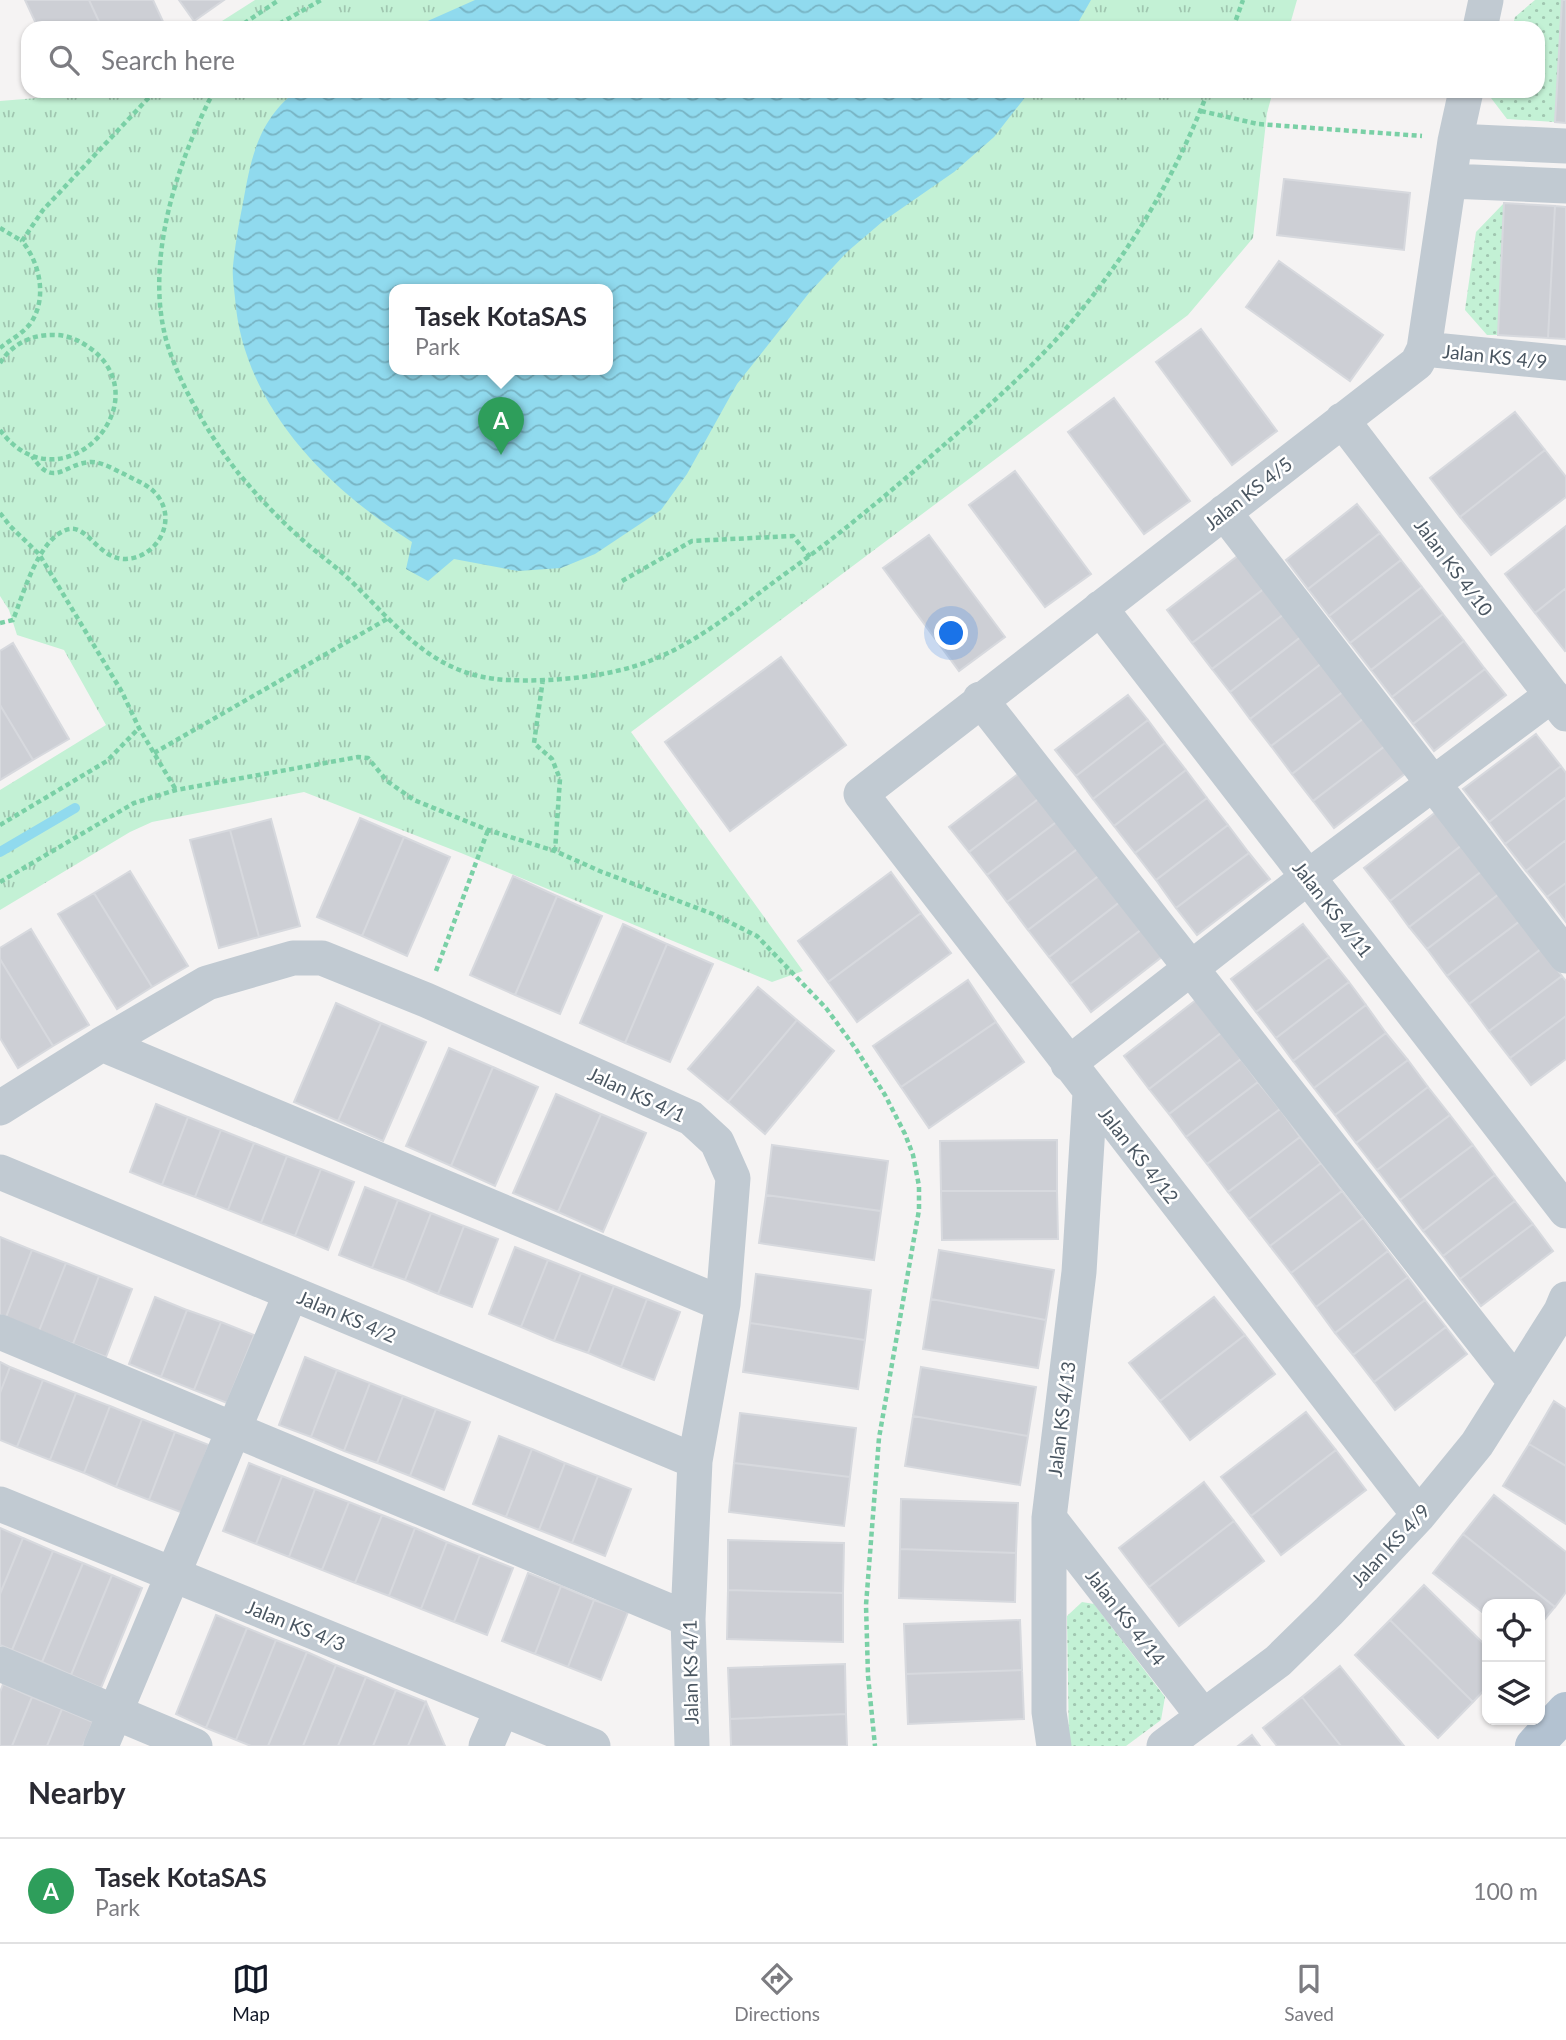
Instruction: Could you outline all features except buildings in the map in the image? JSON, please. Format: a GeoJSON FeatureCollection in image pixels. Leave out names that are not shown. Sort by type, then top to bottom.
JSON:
{"type":"FeatureCollection","features":[{"type":"Feature","properties":{"kind":"main road"},"geometry":{"type":"LineString","coordinates":[[1534,1746],[1566,1711]]}},
{"type":"Feature","properties":{"kind":"street"},"geometry":{"type":"LineString","coordinates":[[1482,21],[1486,0]]}},
{"type":"Feature","properties":{"kind":"street"},"geometry":{"type":"LineString","coordinates":[[1424,349],[1455,141],[1464,98]]}},
{"type":"Feature","properties":{"kind":"street"},"geometry":{"type":"LineString","coordinates":[[1455,141],[1566,146]]}},
{"type":"Feature","properties":{"kind":"street"},"geometry":{"type":"LineString","coordinates":[[1450,181],[1566,186]]}},
{"type":"Feature","properties":{"kind":"street","name":"Jalan KS 4/9"},"geometry":{"type":"LineString","coordinates":[[1424,349],[1566,363]]}},
{"type":"Feature","properties":{"kind":"street","name":"Jalan KS 4/5"},"geometry":{"type":"LineString","coordinates":[[861,794],[980,699],[1417,363],[1424,349]]}},
{"type":"Feature","properties":{"kind":"street","name":"Jalan KS 4/10"},"geometry":{"type":"LineString","coordinates":[[1342,420],[1559,704]]}},
{"type":"Feature","properties":{"kind":"street"},"geometry":{"type":"LineString","coordinates":[[1224,512],[1566,956]]}},
{"type":"Feature","properties":{"kind":"street","name":"Jalan KS 4/11"},"geometry":{"type":"LineString","coordinates":[[1100,608],[1566,1211]]}},
{"type":"Feature","properties":{"kind":"street"},"geometry":{"type":"LineString","coordinates":[[980,699],[1516,1382]]}},
{"type":"Feature","properties":{"kind":"street"},"geometry":{"type":"LineString","coordinates":[[1068,1064],[1308,877],[1433,784],[1559,704]]}},
{"type":"Feature","properties":{"kind":"street","name":"Jalan KS 4/12"},"geometry":{"type":"LineString","coordinates":[[861,794],[1419,1515]]}},
{"type":"Feature","properties":{"kind":"street","name":"Jalan KS 4/1"},"geometry":{"type":"LineString","coordinates":[[0,1108],[207,983],[293,958],[323,958],[426,1000],[691,1118],[717,1142],[733,1178],[723,1304],[695,1461],[688,1619],[692,1746]]}},
{"type":"Feature","properties":{"kind":"street"},"geometry":{"type":"LineString","coordinates":[[102,1044],[723,1304]]}},
{"type":"Feature","properties":{"kind":"street","name":"Jalan KS 4/13"},"geometry":{"type":"LineString","coordinates":[[1054,1746],[1049,1712],[1049,1518],[1079,1272],[1090,1093]]}},
{"type":"Feature","properties":{"kind":"street","name":"Jalan KS 4/2"},"geometry":{"type":"LineString","coordinates":[[0,1172],[695,1461]]}},
{"type":"Feature","properties":{"kind":"street"},"geometry":{"type":"LineString","coordinates":[[102,1746],[291,1293]]}},
{"type":"Feature","properties":{"kind":"street","name":"Jalan KS 4/9"},"geometry":{"type":"LineString","coordinates":[[1164,1746],[1278,1661],[1419,1515],[1477,1444],[1566,1299]]}},
{"type":"Feature","properties":{"kind":"street"},"geometry":{"type":"LineString","coordinates":[[0,1332],[688,1619]]}},
{"type":"Feature","properties":{"kind":"street","name":"Jalan KS 4/3"},"geometry":{"type":"LineString","coordinates":[[0,1504],[593,1746]]}},
{"type":"Feature","properties":{"kind":"street","name":"Jalan KS 4/14"},"geometry":{"type":"LineString","coordinates":[[1049,1518],[1203,1716]]}},
{"type":"Feature","properties":{"kind":"street"},"geometry":{"type":"LineString","coordinates":[[0,1664],[195,1746]]}},
{"type":"Feature","properties":{"kind":"street"},"geometry":{"type":"LineString","coordinates":[[486,1746],[502,1709]]}},
{"type":"Feature","properties":{"kind":"path"},"geometry":{"type":"LineString","coordinates":[[248,21],[279,0]]}},
{"type":"Feature","properties":{"kind":"path"},"geometry":{"type":"LineString","coordinates":[[284,21],[321,0]]}},
{"type":"Feature","properties":{"kind":"path"},"geometry":{"type":"LineString","coordinates":[[1236,21],[1243,0]]}},
{"type":"Feature","properties":{"kind":"path"},"geometry":{"type":"LineString","coordinates":[[22,241],[43,210],[148,98]]}},
{"type":"Feature","properties":{"kind":"path"},"geometry":{"type":"LineString","coordinates":[[211,98],[185,152],[168,208],[161,269],[160,307],[164,332],[172,358],[193,401],[239,474],[279,517],[415,645],[442,663],[488,678],[543,679],[617,671],[654,659],[704,632],[869,510],[967,425],[1060,335],[1123,255],[1174,170],[1205,98]]}},
{"type":"Feature","properties":{"kind":"path"},"geometry":{"type":"LineString","coordinates":[[1200,111],[1258,124],[1411,134],[1455,141]]}},
{"type":"Feature","properties":{"kind":"path"},"geometry":{"type":"LineString","coordinates":[[0,228],[22,241],[29,250],[38,271],[40,292],[36,312],[29,326],[0,348]]}},
{"type":"Feature","properties":{"kind":"path"},"geometry":{"type":"LineString","coordinates":[[0,363],[18,344],[40,336],[62,335],[82,342],[99,355],[110,373],[114,393],[113,413],[104,432],[92,445],[78,454],[63,458],[32,456],[15,446],[0,430]]}},
{"type":"Feature","properties":{"kind":"path"},"geometry":{"type":"LineString","coordinates":[[0,623],[13,620],[39,554],[60,533],[74,529],[90,537],[97,548],[108,556],[134,558],[147,553],[157,544],[166,520],[164,507],[148,486],[90,462],[57,474],[47,472],[39,467],[32,456]]}},
{"type":"Feature","properties":{"kind":"path"},"geometry":{"type":"LineString","coordinates":[[0,513],[10,527],[39,554],[122,692],[139,728],[176,790],[134,803],[0,882]]}},
{"type":"Feature","properties":{"kind":"path"},"geometry":{"type":"LineString","coordinates":[[622,581],[692,541],[793,536],[810,556]]}},
{"type":"Feature","properties":{"kind":"path"},"geometry":{"type":"LineString","coordinates":[[154,754],[387,619]]}},
{"type":"Feature","properties":{"kind":"path"},"geometry":{"type":"LineString","coordinates":[[543,679],[534,743],[552,759],[560,779],[555,851]]}},
{"type":"Feature","properties":{"kind":"path"},"geometry":{"type":"LineString","coordinates":[[0,825],[107,761],[139,728]]}},
{"type":"Feature","properties":{"kind":"path"},"geometry":{"type":"LineString","coordinates":[[426,1000],[488,830]]}},
{"type":"Feature","properties":{"kind":"green space"},"geometry":{"type":"Polygon","coordinates":[[[255,0],[1297,0],[1291,21],[222,21],[255,0]]]}},
{"type":"Feature","properties":{"kind":"green space"},"geometry":{"type":"Polygon","coordinates":[[[1535,0],[1562,0],[1555,122],[1507,119],[1491,98],[1545,98],[1545,21],[1514,21],[1535,0]]]}},
{"type":"Feature","properties":{"kind":"green space"},"geometry":{"type":"Polygon","coordinates":[[[37,98],[1271,98],[1267,113],[1253,238],[1188,315],[631,732],[803,971],[772,982],[461,853],[304,792],[152,822],[130,832],[0,910],[0,790],[106,725],[64,650],[17,635],[9,610],[0,596],[0,101],[37,98]]]}},
{"type":"Feature","properties":{"kind":"green space"},"geometry":{"type":"Polygon","coordinates":[[[1504,203],[1498,335],[1487,335],[1465,310],[1476,232],[1504,203]]]}},
{"type":"Feature","properties":{"kind":"green space"},"geometry":{"type":"Polygon","coordinates":[[[1082,1602],[1094,1604],[1165,1697],[1161,1720],[1126,1746],[1069,1746],[1067,1616],[1082,1602]]]}},
{"type":"Feature","properties":{"kind":"water"},"geometry":{"type":"Polygon","coordinates":[[[475,0],[1091,0],[1079,21],[428,21],[475,0]]]}},
{"type":"Feature","properties":{"kind":"water"},"geometry":{"type":"Polygon","coordinates":[[[288,98],[1025,98],[994,137],[954,172],[882,222],[847,252],[809,293],[737,384],[687,474],[661,510],[595,554],[561,568],[518,571],[454,559],[428,581],[406,569],[412,542],[349,496],[294,440],[272,408],[254,374],[241,337],[235,298],[234,258],[253,156],[273,115],[288,98]]]}},
{"type":"Feature","properties":{"kind":"waterway"},"geometry":{"type":"LineString","coordinates":[[0,852],[75,808]]}},
{"type":"Feature","properties":{"kind":"place","name":"Tasek KotaSAS"},"geometry":{"type":"Point","coordinates":[501,455]}}]}
